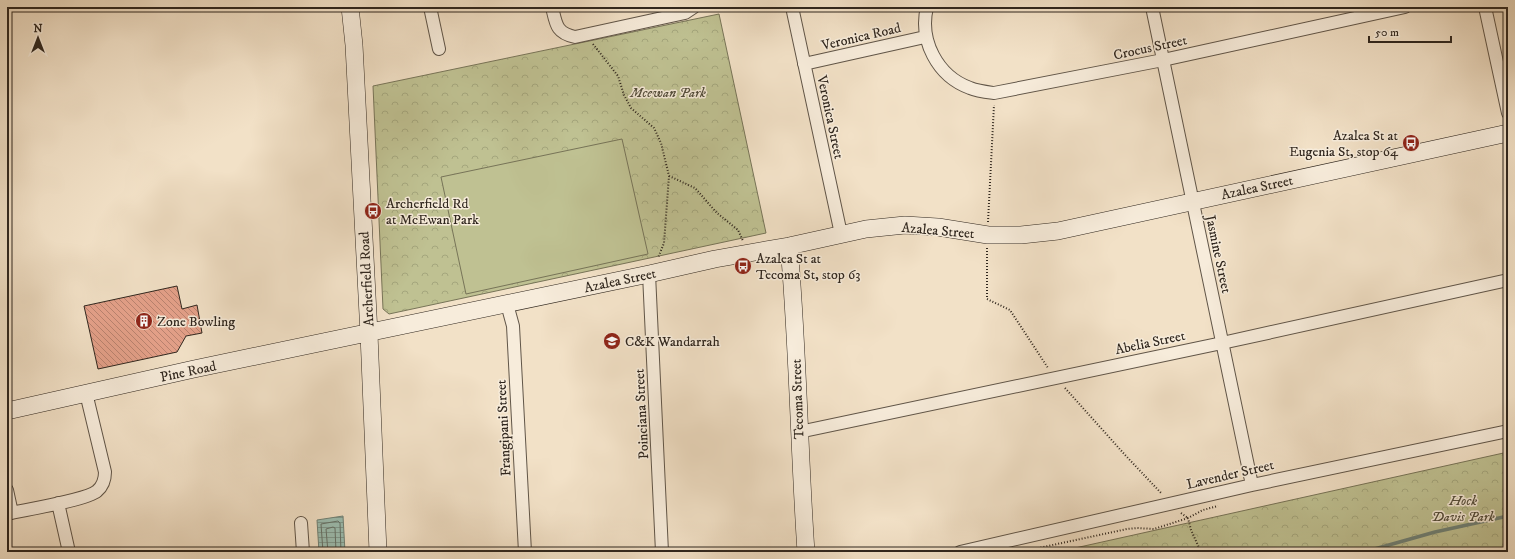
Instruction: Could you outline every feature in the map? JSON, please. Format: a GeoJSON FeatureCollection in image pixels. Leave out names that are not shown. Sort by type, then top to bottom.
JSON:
{"type":"FeatureCollection","features":[{"type":"Feature","properties":{"kind":"street","name":"Archerfield Road"},"geometry":{"type":"LineString","coordinates":[[350,7],[354,45],[369,334],[378,552]]}},
{"type":"Feature","properties":{"kind":"street"},"geometry":{"type":"LineString","coordinates":[[430,7],[439,49]]}},
{"type":"Feature","properties":{"kind":"street"},"geometry":{"type":"LineString","coordinates":[[552,7],[556,27],[566,35],[575,37],[686,13],[694,7]]}},
{"type":"Feature","properties":{"kind":"street","name":"Veronica Street"},"geometry":{"type":"LineString","coordinates":[[792,7],[842,234]]}},
{"type":"Feature","properties":{"kind":"street"},"geometry":{"type":"LineString","coordinates":[[925,37],[925,15],[927,7]]}},
{"type":"Feature","properties":{"kind":"street","name":"Jasmine Street"},"geometry":{"type":"LineString","coordinates":[[1152,7],[1252,485]]}},
{"type":"Feature","properties":{"kind":"street","name":"Crocus Street"},"geometry":{"type":"LineString","coordinates":[[925,37],[933,58],[950,78],[969,88],[994,94],[1163,60],[1404,7]]}},
{"type":"Feature","properties":{"kind":"street"},"geometry":{"type":"LineString","coordinates":[[1485,7],[1508,113]]}},
{"type":"Feature","properties":{"kind":"street","name":"Veronica Road"},"geometry":{"type":"LineString","coordinates":[[804,64],[925,37]]}},
{"type":"Feature","properties":{"kind":"street","name":"Azalea Street"},"geometry":{"type":"LineString","coordinates":[[369,334],[649,274],[715,258],[789,246],[866,229],[905,225],[938,227],[988,235],[1021,235],[1058,231],[1508,132]]}},
{"type":"Feature","properties":{"kind":"street","name":"Tecoma Street"},"geometry":{"type":"LineString","coordinates":[[789,246],[794,302],[798,432],[806,552]]}},
{"type":"Feature","properties":{"kind":"street","name":"Poinciana Street"},"geometry":{"type":"LineString","coordinates":[[649,274],[662,552]]}},
{"type":"Feature","properties":{"kind":"street","name":"Abelia Street"},"geometry":{"type":"LineString","coordinates":[[798,432],[1508,280]]}},
{"type":"Feature","properties":{"kind":"street","name":"Frangipani Street"},"geometry":{"type":"LineString","coordinates":[[507,304],[513,326],[525,552]]}},
{"type":"Feature","properties":{"kind":"street","name":"Pine Road"},"geometry":{"type":"LineString","coordinates":[[7,410],[86,394],[194,369],[369,334]]}},
{"type":"Feature","properties":{"kind":"street"},"geometry":{"type":"LineString","coordinates":[[7,490],[10,513],[92,495],[97,491],[104,482],[105,472],[86,394]]}},
{"type":"Feature","properties":{"kind":"street","name":"Lavender Street"},"geometry":{"type":"LineString","coordinates":[[960,552],[1252,485],[1508,431]]}},
{"type":"Feature","properties":{"kind":"street"},"geometry":{"type":"LineString","coordinates":[[58,503],[69,552]]}},
{"type":"Feature","properties":{"kind":"street"},"geometry":{"type":"LineString","coordinates":[[301,523],[303,552]]}},
{"type":"Feature","properties":{"kind":"path"},"geometry":{"type":"LineString","coordinates":[[588,35],[618,76],[624,95],[631,108],[654,128],[661,143],[669,176],[664,243],[649,274]]}},
{"type":"Feature","properties":{"kind":"path"},"geometry":{"type":"LineString","coordinates":[[994,94],[986,256],[987,299],[1010,310],[1048,368],[1126,456],[1163,495],[1167,504]]}},
{"type":"Feature","properties":{"kind":"path"},"geometry":{"type":"LineString","coordinates":[[669,176],[695,188],[717,213],[738,230],[743,241],[753,252]]}},
{"type":"Feature","properties":{"kind":"path"},"geometry":{"type":"LineString","coordinates":[[1020,552],[1132,528],[1154,529],[1188,518],[1203,510],[1224,504]]}},
{"type":"Feature","properties":{"kind":"path"},"geometry":{"type":"LineString","coordinates":[[1188,518],[1191,530],[1201,552]]}},
{"type":"Feature","properties":{"kind":"green space","name":"Mcewan Park"},"geometry":{"type":"Polygon","coordinates":[[[719,14],[766,233],[389,314],[383,309],[373,86],[719,14]]]}},
{"type":"Feature","properties":{"kind":"green space"},"geometry":{"type":"Polygon","coordinates":[[[622,139],[648,254],[466,294],[441,177],[622,139]]]}},
{"type":"Feature","properties":{"kind":"green space","name":"Hock Davis Park"},"geometry":{"type":"Polygon","coordinates":[[[1508,452],[1508,551],[1057,552],[1508,452]]]}},
{"type":"Feature","properties":{"kind":"water"},"geometry":{"type":"Polygon","coordinates":[[[343,516],[345,552],[319,552],[317,520],[343,516]]]}},
{"type":"Feature","properties":{"kind":"building","name":"Zone Bowling"},"geometry":{"type":"Polygon","coordinates":[[[177,286],[182,309],[197,305],[202,333],[186,336],[177,352],[98,369],[84,306],[177,286]]]}},
{"type":"Feature","properties":{"kind":"waterway"},"geometry":{"type":"LineString","coordinates":[[1364,552],[1435,532],[1508,516]]}},
{"type":"Feature","properties":{"kind":"place","name":"Azalea St at Eugenia St, stop 64"},"geometry":{"type":"Point","coordinates":[1411,143]}},
{"type":"Feature","properties":{"kind":"place","name":"Archerfield Rd at McEwan Park"},"geometry":{"type":"Point","coordinates":[373,211]}},
{"type":"Feature","properties":{"kind":"place","name":"Azalea St at Tecoma St, stop 63"},"geometry":{"type":"Point","coordinates":[743,266]}},
{"type":"Feature","properties":{"kind":"place","name":"Zone Bowling"},"geometry":{"type":"Point","coordinates":[144,321]}},
{"type":"Feature","properties":{"kind":"place","name":"C&K Wandarrah"},"geometry":{"type":"Point","coordinates":[612,341]}}]}
